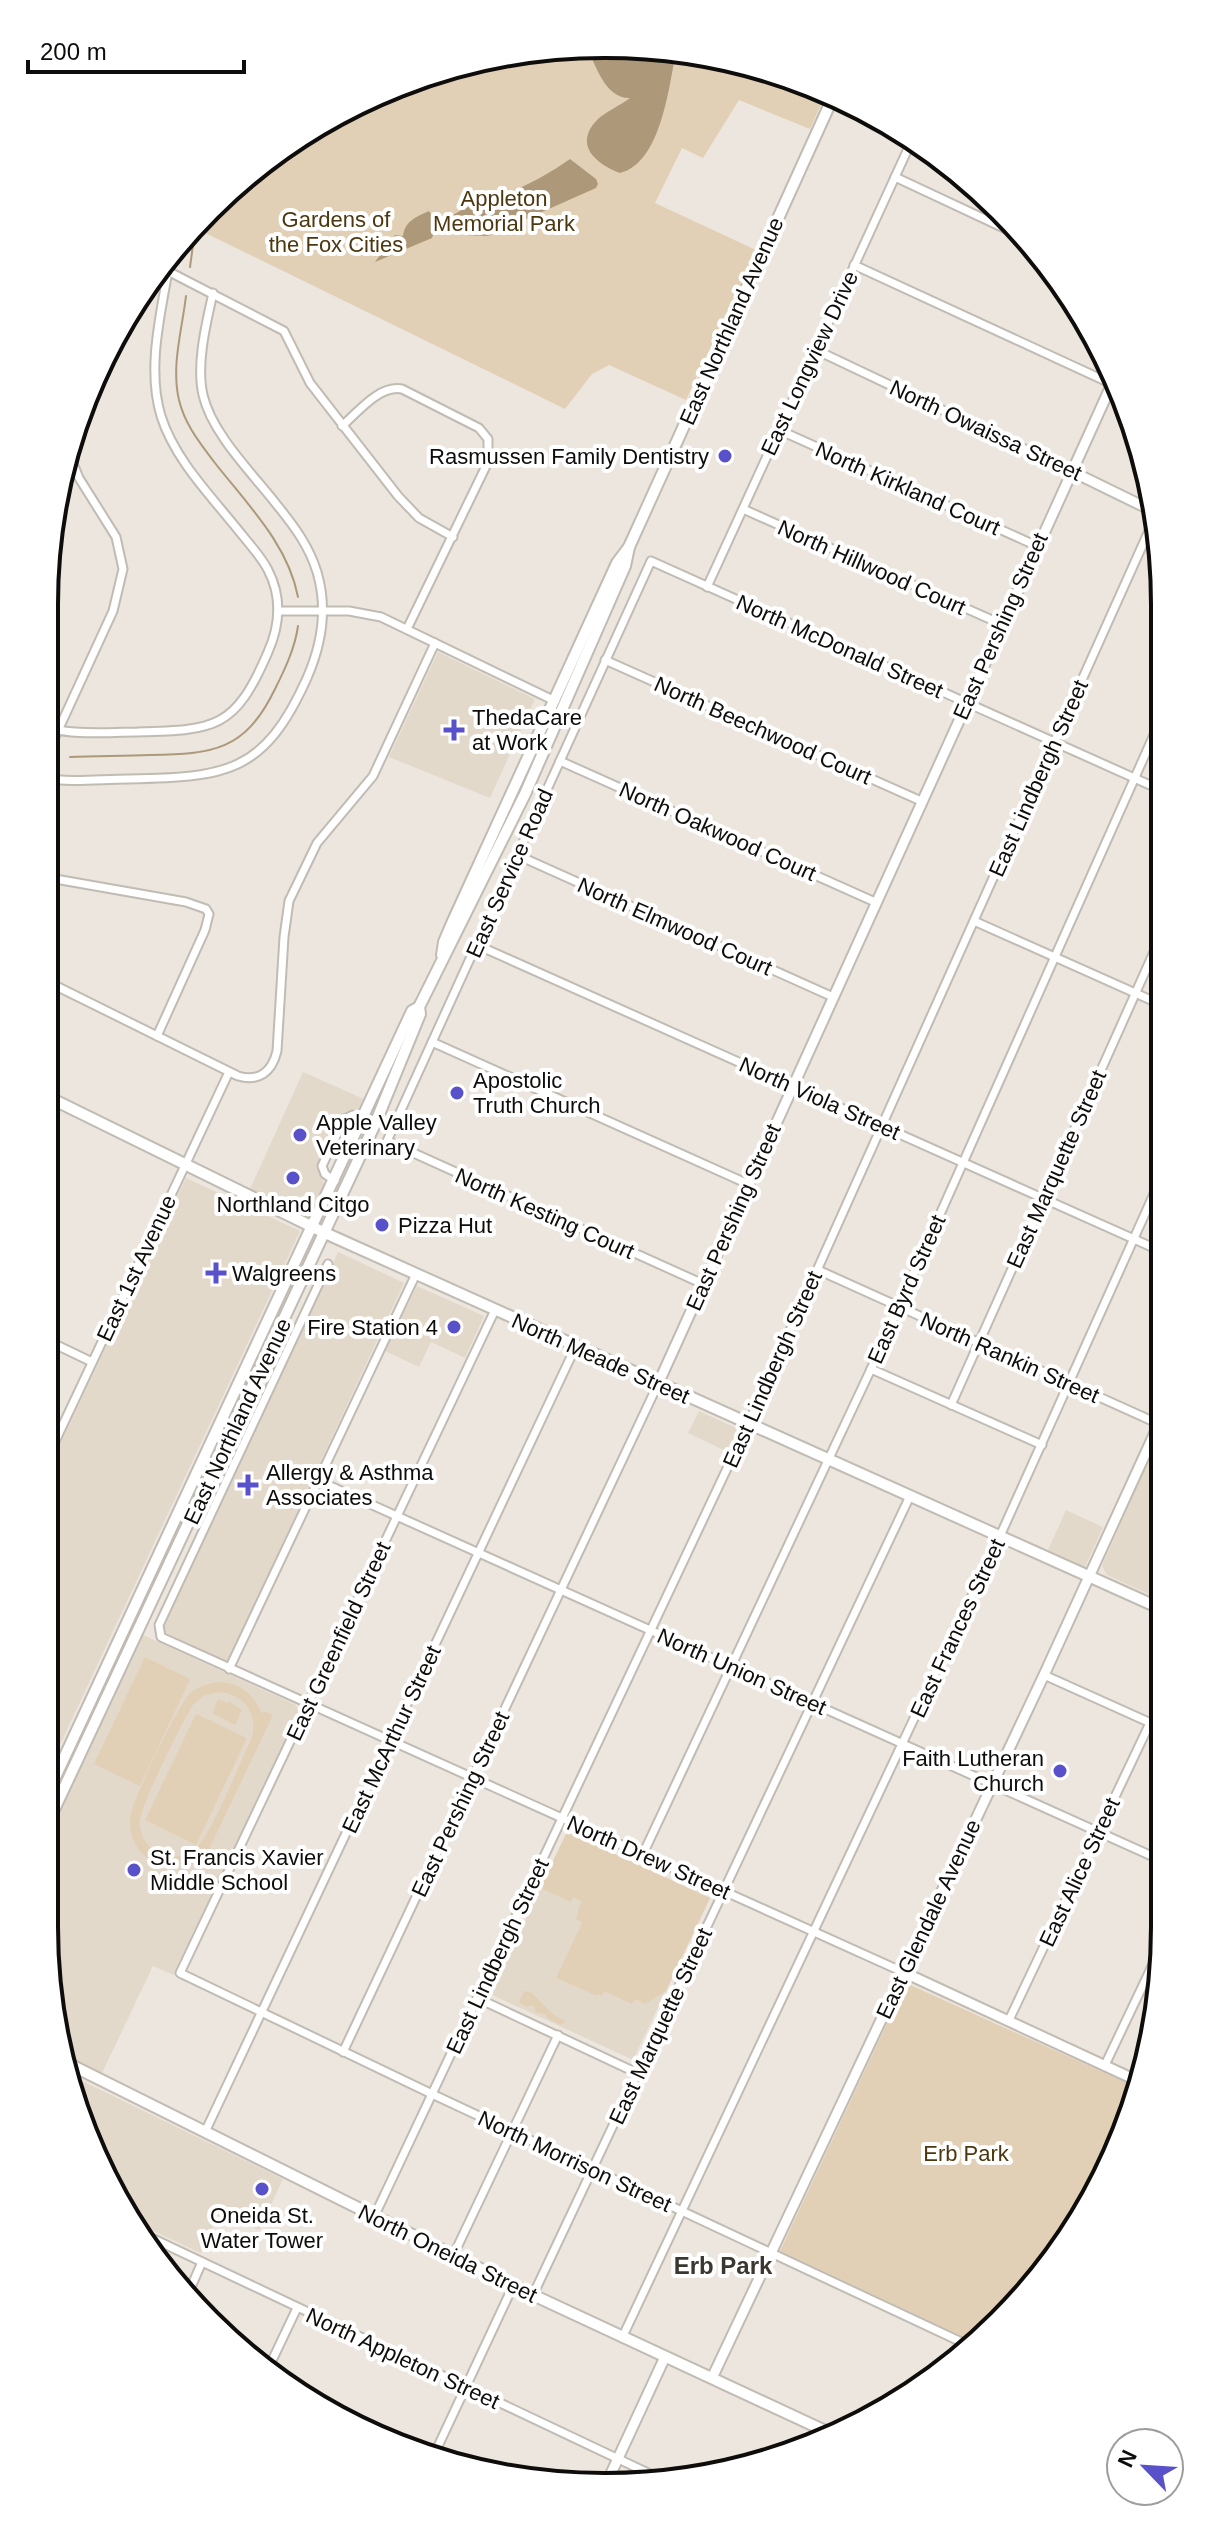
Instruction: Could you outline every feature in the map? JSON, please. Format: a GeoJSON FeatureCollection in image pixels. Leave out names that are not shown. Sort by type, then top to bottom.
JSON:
{"type":"FeatureCollection","features":[{"type":"Feature","properties":{"kind":"main road","name":"East Northland Avenue"},"geometry":{"type":"LineString","coordinates":[[58,1801],[375,1124],[420,1014],[419,1007],[442,957],[465,918],[829,106]]}},
{"type":"Feature","properties":{"kind":"main road","name":"East Northland Avenue"},"geometry":{"type":"LineString","coordinates":[[58,1771],[412,1011],[419,1007]]}},
{"type":"Feature","properties":{"kind":"main road","name":"North Meade Street"},"geometry":{"type":"LineString","coordinates":[[58,1102],[325,1233],[1151,1604]]}},
{"type":"Feature","properties":{"kind":"main road","name":"North Oneida Street"},"geometry":{"type":"LineString","coordinates":[[77,2068],[513,2286],[820,2428]]}},
{"type":"Feature","properties":{"kind":"street","name":"East Longview Drive"},"geometry":{"type":"LineString","coordinates":[[707,587],[908,150]]}},
{"type":"Feature","properties":{"kind":"street"},"geometry":{"type":"LineString","coordinates":[[895,177],[998,225]]}},
{"type":"Feature","properties":{"kind":"street"},"geometry":{"type":"LineString","coordinates":[[854,265],[1100,374]]}},
{"type":"Feature","properties":{"kind":"street"},"geometry":{"type":"LineString","coordinates":[[171,272],[284,331],[310,383],[410,510],[453,537]]}},
{"type":"Feature","properties":{"kind":"street"},"geometry":{"type":"LineString","coordinates":[[75,474],[116,537],[123,569],[113,611],[58,730],[80,733],[180,731],[217,724],[247,695],[273,640],[278,611],[275,588],[265,565],[189,467],[171,440],[162,418],[156,391],[156,360],[163,283]]}},
{"type":"Feature","properties":{"kind":"street"},"geometry":{"type":"LineString","coordinates":[[58,779],[199,776],[226,769],[250,758],[273,738],[291,711],[314,663],[324,611],[317,571],[304,540],[217,427],[202,393],[202,363],[213,293]]}},
{"type":"Feature","properties":{"kind":"street","name":"North Owaissa Street"},"geometry":{"type":"LineString","coordinates":[[816,350],[1141,507]]}},
{"type":"Feature","properties":{"kind":"street"},"geometry":{"type":"LineString","coordinates":[[342,426],[381,393],[394,388],[421,398],[484,432],[490,446],[488,462],[407,629]]}},
{"type":"Feature","properties":{"kind":"street","name":"East Pershing Street"},"geometry":{"type":"LineString","coordinates":[[343,2052],[658,1384],[1108,392]]}},
{"type":"Feature","properties":{"kind":"street","name":"North Kirkland Court"},"geometry":{"type":"LineString","coordinates":[[779,430],[1037,546]]}},
{"type":"Feature","properties":{"kind":"street","name":"North Hillwood Court"},"geometry":{"type":"LineString","coordinates":[[743,509],[1001,624]]}},
{"type":"Feature","properties":{"kind":"street","name":"East Lindbergh Street"},"geometry":{"type":"LineString","coordinates":[[374,2217],[748,1424],[1146,536]]}},
{"type":"Feature","properties":{"kind":"street","name":"North McDonald Street"},"geometry":{"type":"LineString","coordinates":[[651,561],[1151,785]]}},
{"type":"Feature","properties":{"kind":"street","name":"East Service Road"},"geometry":{"type":"LineString","coordinates":[[387,1141],[651,561]]}},
{"type":"Feature","properties":{"kind":"street"},"geometry":{"type":"LineString","coordinates":[[278,611],[361,612],[381,617],[559,703]]}},
{"type":"Feature","properties":{"kind":"street"},"geometry":{"type":"LineString","coordinates":[[58,987],[229,1072],[247,1079],[265,1074],[275,1060],[289,901],[317,843],[373,776],[435,643]]}},
{"type":"Feature","properties":{"kind":"street","name":"North Beechwood Court"},"geometry":{"type":"LineString","coordinates":[[605,660],[921,801]]}},
{"type":"Feature","properties":{"kind":"street","name":"East Byrd Street"},"geometry":{"type":"LineString","coordinates":[[643,1854],[871,1369],[1151,742]]}},
{"type":"Feature","properties":{"kind":"street","name":"North Oakwood Court"},"geometry":{"type":"LineString","coordinates":[[560,761],[875,902]]}},
{"type":"Feature","properties":{"kind":"street","name":"North Elmwood Court"},"geometry":{"type":"LineString","coordinates":[[517,855],[833,997]]}},
{"type":"Feature","properties":{"kind":"street"},"geometry":{"type":"LineString","coordinates":[[58,879],[186,902],[207,910],[205,930],[157,1036]]}},
{"type":"Feature","properties":{"kind":"street"},"geometry":{"type":"LineString","coordinates":[[974,921],[1151,1000]]}},
{"type":"Feature","properties":{"kind":"street","name":"North Viola Street"},"geometry":{"type":"LineString","coordinates":[[477,945],[1151,1247]]}},
{"type":"Feature","properties":{"kind":"street","name":"East Marquette Street"},"geometry":{"type":"LineString","coordinates":[[951,1405],[1151,958]]}},
{"type":"Feature","properties":{"kind":"street"},"geometry":{"type":"LineString","coordinates":[[432,1042],[748,1184]]}},
{"type":"Feature","properties":{"kind":"street","name":"East 1st Avenue"},"geometry":{"type":"LineString","coordinates":[[58,1435],[229,1072]]}},
{"type":"Feature","properties":{"kind":"street"},"geometry":{"type":"LineString","coordinates":[[335,1181],[323,1171],[323,1163],[344,1119],[350,1115],[375,1124]]}},
{"type":"Feature","properties":{"kind":"street","name":"North Kesting Court"},"geometry":{"type":"LineString","coordinates":[[387,1141],[703,1284]]}},
{"type":"Feature","properties":{"kind":"street","name":"East Frances Street"},"geometry":{"type":"LineString","coordinates":[[622,2338],[1000,1536],[1151,1201]]}},
{"type":"Feature","properties":{"kind":"street","name":"North Drew Street"},"geometry":{"type":"LineString","coordinates":[[328,1264],[159,1625],[158,1633],[164,1639],[229,1669],[724,1890],[1129,2077]]}},
{"type":"Feature","properties":{"kind":"street","name":"North Rankin Street"},"geometry":{"type":"LineString","coordinates":[[818,1270],[978,1343],[1151,1416]]}},
{"type":"Feature","properties":{"kind":"street"},"geometry":{"type":"LineString","coordinates":[[229,1669],[416,1274]]}},
{"type":"Feature","properties":{"kind":"street","name":"East Greenfield Street"},"geometry":{"type":"LineString","coordinates":[[180,1973],[495,1310]]}},
{"type":"Feature","properties":{"kind":"street"},"geometry":{"type":"LineString","coordinates":[[58,1346],[92,1362]]}},
{"type":"Feature","properties":{"kind":"street","name":"East McArthur Street"},"geometry":{"type":"LineString","coordinates":[[205,2132],[576,1346]]}},
{"type":"Feature","properties":{"kind":"street"},"geometry":{"type":"LineString","coordinates":[[871,1369],[1042,1445]]}},
{"type":"Feature","properties":{"kind":"street","name":"East Glendale Avenue"},"geometry":{"type":"LineString","coordinates":[[712,2378],[1151,1442]]}},
{"type":"Feature","properties":{"kind":"street","name":"North Union Street"},"geometry":{"type":"LineString","coordinates":[[319,1481],[1151,1856]]}},
{"type":"Feature","properties":{"kind":"street","name":"East Marquette Street"},"geometry":{"type":"LineString","coordinates":[[533,2295],[910,1496]]}},
{"type":"Feature","properties":{"kind":"street"},"geometry":{"type":"LineString","coordinates":[[1044,1675],[1150,1723]]}},
{"type":"Feature","properties":{"kind":"street","name":"East Alice Street"},"geometry":{"type":"LineString","coordinates":[[1009,2020],[1150,1723]]}},
{"type":"Feature","properties":{"kind":"street","name":"North Morrison Street"},"geometry":{"type":"LineString","coordinates":[[180,1973],[960,2341]]}},
{"type":"Feature","properties":{"kind":"street"},"geometry":{"type":"LineString","coordinates":[[1105,2065],[1149,1973]]}},
{"type":"Feature","properties":{"kind":"street"},"geometry":{"type":"LineString","coordinates":[[477,1998],[637,2073]]}},
{"type":"Feature","properties":{"kind":"street"},"geometry":{"type":"LineString","coordinates":[[453,2256],[558,2035]]}},
{"type":"Feature","properties":{"kind":"street","name":"North Appleton Street"},"geometry":{"type":"LineString","coordinates":[[158,2241],[645,2471]]}},
{"type":"Feature","properties":{"kind":"street"},"geometry":{"type":"LineString","coordinates":[[192,2285],[202,2262]]}},
{"type":"Feature","properties":{"kind":"street"},"geometry":{"type":"LineString","coordinates":[[438,2447],[513,2286]]}},
{"type":"Feature","properties":{"kind":"street"},"geometry":{"type":"LineString","coordinates":[[272,2360],[297,2308]]}},
{"type":"Feature","properties":{"kind":"street"},"geometry":{"type":"LineString","coordinates":[[611,2473],[665,2357]]}},
{"type":"Feature","properties":{"kind":"shaded area"},"geometry":{"type":"Polygon","coordinates":[[[592,58],[674,63],[666,103],[654,139],[634,166],[620,173],[596,159],[587,145],[590,129],[597,120],[630,98],[614,93],[592,58]]]}},
{"type":"Feature","properties":{"kind":"shaded area"},"geometry":{"type":"Polygon","coordinates":[[[570,159],[596,179],[596,188],[488,236],[465,235],[449,226],[447,219],[454,214],[523,186],[570,159]]]}},
{"type":"Feature","properties":{"kind":"shaded area"},"geometry":{"type":"Polygon","coordinates":[[[429,211],[437,224],[432,238],[375,262],[395,235],[403,236],[409,223],[429,211]]]}},
{"type":"Feature","properties":{"kind":"shaded area"},"geometry":{"type":"Polygon","coordinates":[[[438,652],[535,699],[490,798],[389,757],[438,652]]]}},
{"type":"Feature","properties":{"kind":"shaded area"},"geometry":{"type":"Polygon","coordinates":[[[303,1072],[364,1099],[358,1109],[339,1117],[318,1165],[324,1185],[312,1210],[305,1214],[250,1189],[303,1072]]]}},
{"type":"Feature","properties":{"kind":"shaded area"},"geometry":{"type":"Polygon","coordinates":[[[186,1178],[300,1231],[58,1749],[58,1448],[186,1178]]]}},
{"type":"Feature","properties":{"kind":"shaded area"},"geometry":{"type":"Polygon","coordinates":[[[338,1252],[404,1283],[227,1662],[162,1631],[338,1252]]]}},
{"type":"Feature","properties":{"kind":"shaded area"},"geometry":{"type":"Polygon","coordinates":[[[417,1286],[484,1316],[465,1358],[431,1342],[419,1367],[385,1351],[417,1286]]]}},
{"type":"Feature","properties":{"kind":"shaded area"},"geometry":{"type":"Polygon","coordinates":[[[699,1411],[738,1429],[728,1452],[688,1433],[699,1411]]]}},
{"type":"Feature","properties":{"kind":"shaded area"},"geometry":{"type":"Polygon","coordinates":[[[1151,1454],[1151,1595],[1107,1575],[1102,1566],[1151,1454]]]}},
{"type":"Feature","properties":{"kind":"shaded area"},"geometry":{"type":"Polygon","coordinates":[[[1066,1510],[1103,1527],[1085,1567],[1048,1550],[1066,1510]]]}},
{"type":"Feature","properties":{"kind":"shaded area","name":"St. Francis Xavier Middle School"},"geometry":{"type":"Polygon","coordinates":[[[141,1634],[296,1705],[298,1712],[173,1975],[153,1966],[102,2073],[75,2060],[63,1998],[58,1926],[58,1811],[141,1634]]]}},
{"type":"Feature","properties":{"kind":"shaded area"},"geometry":{"type":"Polygon","coordinates":[[[567,1832],[710,1898],[631,2059],[490,1994],[567,1832]]]}},
{"type":"Feature","properties":{"kind":"shaded area"},"geometry":{"type":"Polygon","coordinates":[[[81,2080],[283,2179],[259,2230],[220,2212],[201,2253],[150,2229],[114,2168],[81,2080]]]}},
{"type":"Feature","properties":{"kind":"green space","name":"Appleton Memorial Park"},"geometry":{"type":"Polygon","coordinates":[[[569,59],[640,59],[746,77],[822,103],[810,129],[739,100],[703,158],[682,148],[655,203],[756,250],[686,400],[609,365],[592,374],[565,409],[204,233],[272,171],[331,131],[363,114],[429,87],[498,69],[569,59]]]}},
{"type":"Feature","properties":{"kind":"green space"},"geometry":{"type":"Polygon","coordinates":[[[145,1657],[190,1679],[140,1786],[94,1764],[145,1657]]]}},
{"type":"Feature","properties":{"kind":"green space"},"geometry":{"type":"Polygon","coordinates":[[[217,1682],[239,1687],[250,1695],[262,1714],[264,1711],[273,1715],[204,1860],[182,1866],[160,1864],[146,1857],[135,1844],[130,1824],[132,1809],[183,1702],[195,1689],[217,1682]],[[229,1694],[205,1695],[193,1705],[171,1746],[140,1822],[143,1838],[158,1853],[172,1857],[197,1847],[218,1812],[252,1737],[251,1713],[242,1701],[229,1694]]]}},
{"type":"Feature","properties":{"kind":"green space"},"geometry":{"type":"Polygon","coordinates":[[[218,1699],[229,1701],[242,1710],[235,1725],[212,1713],[218,1699]]]}},
{"type":"Feature","properties":{"kind":"green space"},"geometry":{"type":"Polygon","coordinates":[[[196,1714],[247,1738],[196,1845],[145,1820],[196,1714]]]}},
{"type":"Feature","properties":{"kind":"green space"},"geometry":{"type":"Polygon","coordinates":[[[567,1832],[710,1898],[666,1991],[645,2004],[635,1999],[632,2004],[604,1991],[602,1996],[597,1996],[556,1978],[582,1923],[576,1919],[581,1901],[573,1897],[571,1902],[540,1888],[567,1832]]]}},
{"type":"Feature","properties":{"kind":"green space","name":"Erb Park"},"geometry":{"type":"Polygon","coordinates":[[[906,1983],[1128,2083],[1095,2168],[1059,2230],[1015,2287],[964,2338],[780,2251],[906,1983]]]}},
{"type":"Feature","properties":{"kind":"green space"},"geometry":{"type":"Polygon","coordinates":[[[524,1991],[532,1993],[566,2022],[561,2025],[536,2012],[533,2005],[526,2007],[519,2002],[524,1991]]]}},
{"type":"Feature","properties":{"kind":"waterway"},"geometry":{"type":"LineString","coordinates":[[190,267],[193,245]]}},
{"type":"Feature","properties":{"kind":"waterway"},"geometry":{"type":"LineString","coordinates":[[186,296],[177,361],[177,387],[182,409],[199,441],[276,542],[293,578],[298,597]]}},
{"type":"Feature","properties":{"kind":"waterway"},"geometry":{"type":"LineString","coordinates":[[70,757],[192,753],[225,745],[239,737],[264,710],[286,666],[298,626]]}},
{"type":"Feature","properties":{"kind":"place","name":"Rasmussen Family Dentistry"},"geometry":{"type":"Point","coordinates":[725,456]}},
{"type":"Feature","properties":{"kind":"place","name":"ThedaCare at Work"},"geometry":{"type":"Point","coordinates":[454,730]}},
{"type":"Feature","properties":{"kind":"place","name":"Apostolic Truth Church"},"geometry":{"type":"Point","coordinates":[457,1093]}},
{"type":"Feature","properties":{"kind":"place","name":"Apple Valley Veterinary"},"geometry":{"type":"Point","coordinates":[300,1135]}},
{"type":"Feature","properties":{"kind":"place","name":"Northland Citgo"},"geometry":{"type":"Point","coordinates":[293,1178]}},
{"type":"Feature","properties":{"kind":"place","name":"Pizza Hut"},"geometry":{"type":"Point","coordinates":[382,1225]}},
{"type":"Feature","properties":{"kind":"place","name":"Walgreens"},"geometry":{"type":"Point","coordinates":[216,1273]}},
{"type":"Feature","properties":{"kind":"place","name":"Fire Station 4"},"geometry":{"type":"Point","coordinates":[454,1327]}},
{"type":"Feature","properties":{"kind":"place","name":"Allergy & Asthma Associates"},"geometry":{"type":"Point","coordinates":[248,1485]}},
{"type":"Feature","properties":{"kind":"place","name":"Faith Lutheran Church"},"geometry":{"type":"Point","coordinates":[1060,1771]}},
{"type":"Feature","properties":{"kind":"place","name":"St. Francis Xavier Middle School"},"geometry":{"type":"Point","coordinates":[134,1870]}},
{"type":"Feature","properties":{"kind":"place","name":"Oneida St. Water Tower"},"geometry":{"type":"Point","coordinates":[262,2189]}},
{"type":"Feature","properties":{"kind":"district","name":"Erb Park"},"geometry":{"type":"Point","coordinates":[723,2266]}},
{"type":"Feature","properties":{"kind":"park label","name":"Gardens of the Fox Cities"},"geometry":{"type":"Point","coordinates":[336,232]}}]}
